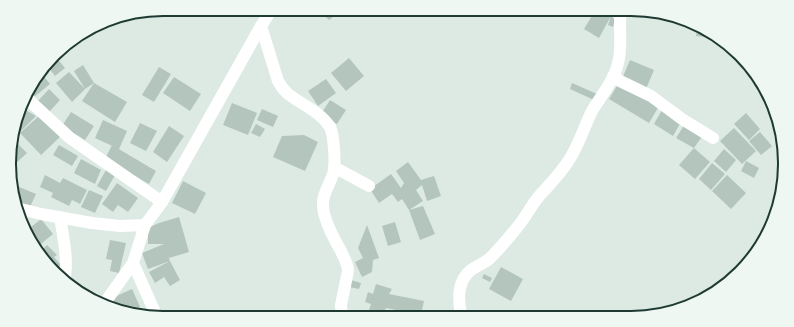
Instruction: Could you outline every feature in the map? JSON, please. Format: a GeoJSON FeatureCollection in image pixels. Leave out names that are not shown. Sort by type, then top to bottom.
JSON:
{"type":"FeatureCollection","features":[{"type":"Feature","properties":{"kind":"street"},"geometry":{"type":"LineString","coordinates":[[107,300],[133,263],[145,226],[162,202],[267,16]]}},
{"type":"Feature","properties":{"kind":"street"},"geometry":{"type":"LineString","coordinates":[[459,311],[459,291],[463,280],[472,270],[494,255],[520,224],[539,196],[570,160],[588,119],[613,76],[619,62],[620,16]]}},
{"type":"Feature","properties":{"kind":"street"},"geometry":{"type":"LineString","coordinates":[[261,26],[281,87],[287,93],[317,113],[329,126],[332,132],[334,173],[323,200],[323,205],[333,237],[348,265],[341,305],[341,311]]}},
{"type":"Feature","properties":{"kind":"street"},"geometry":{"type":"LineString","coordinates":[[613,76],[651,96],[682,119],[713,138]]}},
{"type":"Feature","properties":{"kind":"street"},"geometry":{"type":"LineString","coordinates":[[30,101],[70,138],[162,202]]}},
{"type":"Feature","properties":{"kind":"street"},"geometry":{"type":"LineString","coordinates":[[334,167],[368,186]]}},
{"type":"Feature","properties":{"kind":"street"},"geometry":{"type":"LineString","coordinates":[[23,209],[92,223],[120,226],[145,226]]}},
{"type":"Feature","properties":{"kind":"street"},"geometry":{"type":"LineString","coordinates":[[60,217],[66,261],[66,274]]}},
{"type":"Feature","properties":{"kind":"street"},"geometry":{"type":"LineString","coordinates":[[133,263],[153,311]]}},
{"type":"Feature","properties":{"kind":"building"},"geometry":{"type":"Polygon","coordinates":[[[325,16],[334,16],[329,20],[325,16]]]}},
{"type":"Feature","properties":{"kind":"building"},"geometry":{"type":"Polygon","coordinates":[[[592,16],[611,16],[599,38],[584,29],[592,16]]]}},
{"type":"Feature","properties":{"kind":"building"},"geometry":{"type":"Polygon","coordinates":[[[611,16],[615,20],[613,27],[608,25],[611,16]]]}},
{"type":"Feature","properties":{"kind":"building"},"geometry":{"type":"Polygon","coordinates":[[[697,31],[705,37],[696,36],[697,31]]]}},
{"type":"Feature","properties":{"kind":"building"},"geometry":{"type":"Polygon","coordinates":[[[349,58],[364,76],[346,91],[331,73],[349,58]]]}},
{"type":"Feature","properties":{"kind":"building"},"geometry":{"type":"Polygon","coordinates":[[[58,60],[65,68],[55,76],[50,69],[58,60]]]}},
{"type":"Feature","properties":{"kind":"building"},"geometry":{"type":"Polygon","coordinates":[[[630,60],[654,70],[646,89],[622,79],[630,60]]]}},
{"type":"Feature","properties":{"kind":"building"},"geometry":{"type":"Polygon","coordinates":[[[83,65],[94,83],[85,89],[74,71],[83,65]]]}},
{"type":"Feature","properties":{"kind":"building"},"geometry":{"type":"Polygon","coordinates":[[[159,67],[171,74],[154,102],[142,95],[159,67]]]}},
{"type":"Feature","properties":{"kind":"building"},"geometry":{"type":"Polygon","coordinates":[[[69,72],[85,89],[72,102],[56,83],[69,72]]]}},
{"type":"Feature","properties":{"kind":"building"},"geometry":{"type":"Polygon","coordinates":[[[44,77],[50,84],[34,97],[33,95],[44,77]]]}},
{"type":"Feature","properties":{"kind":"building"},"geometry":{"type":"Polygon","coordinates":[[[174,77],[201,94],[190,111],[163,93],[174,77]]]}},
{"type":"Feature","properties":{"kind":"building"},"geometry":{"type":"Polygon","coordinates":[[[326,79],[336,93],[318,106],[308,91],[326,79]]]}},
{"type":"Feature","properties":{"kind":"building"},"geometry":{"type":"Polygon","coordinates":[[[620,81],[659,106],[649,123],[609,99],[620,81]]]}},
{"type":"Feature","properties":{"kind":"building"},"geometry":{"type":"Polygon","coordinates":[[[94,83],[127,102],[115,122],[82,101],[94,83]]]}},
{"type":"Feature","properties":{"kind":"building"},"geometry":{"type":"Polygon","coordinates":[[[572,83],[597,94],[594,100],[570,89],[572,83]]]}},
{"type":"Feature","properties":{"kind":"building"},"geometry":{"type":"Polygon","coordinates":[[[49,89],[60,100],[49,112],[38,101],[49,89]]]}},
{"type":"Feature","properties":{"kind":"building"},"geometry":{"type":"Polygon","coordinates":[[[330,100],[346,110],[337,124],[321,114],[330,100]]]}},
{"type":"Feature","properties":{"kind":"building"},"geometry":{"type":"Polygon","coordinates":[[[232,103],[257,113],[248,135],[223,125],[232,103]]]}},
{"type":"Feature","properties":{"kind":"building"},"geometry":{"type":"Polygon","coordinates":[[[262,109],[278,116],[273,127],[257,120],[262,109]]]}},
{"type":"Feature","properties":{"kind":"building"},"geometry":{"type":"Polygon","coordinates":[[[26,110],[36,116],[21,131],[21,125],[26,110]]]}},
{"type":"Feature","properties":{"kind":"building"},"geometry":{"type":"Polygon","coordinates":[[[662,110],[681,122],[673,136],[654,124],[662,110]]]}},
{"type":"Feature","properties":{"kind":"building"},"geometry":{"type":"Polygon","coordinates":[[[71,112],[94,126],[85,140],[62,126],[71,112]]]}},
{"type":"Feature","properties":{"kind":"building"},"geometry":{"type":"Polygon","coordinates":[[[746,113],[760,129],[749,140],[734,124],[746,113]]]}},
{"type":"Feature","properties":{"kind":"building"},"geometry":{"type":"Polygon","coordinates":[[[40,115],[60,137],[41,155],[20,133],[40,115]]]}},
{"type":"Feature","properties":{"kind":"building"},"geometry":{"type":"Polygon","coordinates":[[[103,120],[127,131],[119,149],[95,138],[103,120]]]}},
{"type":"Feature","properties":{"kind":"building"},"geometry":{"type":"Polygon","coordinates":[[[140,123],[157,131],[146,151],[130,143],[140,123]]]}},
{"type":"Feature","properties":{"kind":"building"},"geometry":{"type":"Polygon","coordinates":[[[256,124],[265,129],[260,137],[251,133],[256,124]]]}},
{"type":"Feature","properties":{"kind":"building"},"geometry":{"type":"Polygon","coordinates":[[[685,124],[703,135],[694,148],[676,138],[685,124]]]}},
{"type":"Feature","properties":{"kind":"building"},"geometry":{"type":"Polygon","coordinates":[[[169,126],[184,136],[167,162],[153,152],[169,126]]]}},
{"type":"Feature","properties":{"kind":"building"},"geometry":{"type":"Polygon","coordinates":[[[734,128],[756,151],[742,164],[720,141],[734,128]]]}},
{"type":"Feature","properties":{"kind":"building"},"geometry":{"type":"Polygon","coordinates":[[[760,132],[772,146],[761,155],[749,141],[760,132]]]}},
{"type":"Feature","properties":{"kind":"building"},"geometry":{"type":"Polygon","coordinates":[[[304,135],[318,142],[305,171],[273,157],[282,136],[304,135]]]}},
{"type":"Feature","properties":{"kind":"building"},"geometry":{"type":"Polygon","coordinates":[[[17,143],[27,153],[16,163],[17,143]]]}},
{"type":"Feature","properties":{"kind":"building"},"geometry":{"type":"Polygon","coordinates":[[[59,145],[78,156],[72,166],[53,155],[59,145]]]}},
{"type":"Feature","properties":{"kind":"building"},"geometry":{"type":"Polygon","coordinates":[[[112,145],[156,171],[149,184],[121,168],[106,157],[112,145]]]}},
{"type":"Feature","properties":{"kind":"building"},"geometry":{"type":"Polygon","coordinates":[[[694,148],[710,162],[695,179],[679,165],[694,148]]]}},
{"type":"Feature","properties":{"kind":"building"},"geometry":{"type":"Polygon","coordinates":[[[724,149],[736,160],[726,172],[714,161],[724,149]]]}},
{"type":"Feature","properties":{"kind":"building"},"geometry":{"type":"Polygon","coordinates":[[[81,159],[101,170],[95,184],[74,173],[81,159]]]}},
{"type":"Feature","properties":{"kind":"building"},"geometry":{"type":"Polygon","coordinates":[[[746,161],[759,168],[754,178],[741,171],[746,161]]]}},
{"type":"Feature","properties":{"kind":"building"},"geometry":{"type":"Polygon","coordinates":[[[408,162],[421,180],[434,176],[441,196],[427,201],[422,185],[416,190],[423,201],[409,210],[402,199],[398,202],[392,194],[379,203],[370,189],[391,174],[401,188],[404,183],[396,171],[408,162]]]}},
{"type":"Feature","properties":{"kind":"building"},"geometry":{"type":"Polygon","coordinates":[[[712,163],[725,174],[711,190],[699,179],[712,163]]]}},
{"type":"Feature","properties":{"kind":"building"},"geometry":{"type":"Polygon","coordinates":[[[106,170],[115,175],[106,191],[97,186],[106,170]]]}},
{"type":"Feature","properties":{"kind":"building"},"geometry":{"type":"Polygon","coordinates":[[[45,175],[60,183],[63,178],[87,190],[80,204],[72,200],[69,206],[51,197],[53,193],[40,187],[45,175]]]}},
{"type":"Feature","properties":{"kind":"building"},"geometry":{"type":"Polygon","coordinates":[[[727,175],[746,193],[731,209],[712,191],[727,175]]]}},
{"type":"Feature","properties":{"kind":"building"},"geometry":{"type":"Polygon","coordinates":[[[183,181],[206,193],[195,214],[172,203],[183,181]]]}},
{"type":"Feature","properties":{"kind":"building"},"geometry":{"type":"Polygon","coordinates":[[[117,183],[138,198],[128,212],[118,205],[113,212],[102,204],[117,183]]]}},
{"type":"Feature","properties":{"kind":"building"},"geometry":{"type":"Polygon","coordinates":[[[18,186],[36,194],[30,207],[21,203],[18,186]]]}},
{"type":"Feature","properties":{"kind":"building"},"geometry":{"type":"Polygon","coordinates":[[[89,190],[103,196],[95,213],[81,207],[89,190]]]}},
{"type":"Feature","properties":{"kind":"building"},"geometry":{"type":"Polygon","coordinates":[[[423,206],[435,234],[420,240],[409,210],[423,206]]]}},
{"type":"Feature","properties":{"kind":"building"},"geometry":{"type":"Polygon","coordinates":[[[179,217],[189,252],[169,258],[166,251],[170,261],[148,269],[142,253],[164,244],[148,244],[148,228],[179,217]]]}},
{"type":"Feature","properties":{"kind":"building"},"geometry":{"type":"Polygon","coordinates":[[[41,219],[53,234],[41,244],[30,228],[41,219]]]}},
{"type":"Feature","properties":{"kind":"building"},"geometry":{"type":"Polygon","coordinates":[[[395,222],[401,242],[388,246],[382,226],[395,222]]]}},
{"type":"Feature","properties":{"kind":"building"},"geometry":{"type":"Polygon","coordinates":[[[367,225],[379,258],[373,260],[372,272],[362,277],[355,262],[363,258],[358,248],[367,225]]]}},
{"type":"Feature","properties":{"kind":"building"},"geometry":{"type":"Polygon","coordinates":[[[110,240],[126,243],[119,273],[110,271],[112,260],[106,259],[110,240]]]}},
{"type":"Feature","properties":{"kind":"building"},"geometry":{"type":"Polygon","coordinates":[[[47,245],[57,255],[54,257],[62,266],[59,268],[43,249],[47,245]]]}},
{"type":"Feature","properties":{"kind":"building"},"geometry":{"type":"Polygon","coordinates":[[[170,261],[180,280],[170,286],[164,277],[155,283],[149,272],[170,261]]]}},
{"type":"Feature","properties":{"kind":"building"},"geometry":{"type":"Polygon","coordinates":[[[501,267],[523,279],[511,301],[489,289],[501,267]]]}},
{"type":"Feature","properties":{"kind":"building"},"geometry":{"type":"Polygon","coordinates":[[[484,274],[492,278],[490,282],[482,278],[484,274]]]}},
{"type":"Feature","properties":{"kind":"building"},"geometry":{"type":"Polygon","coordinates":[[[351,280],[361,283],[359,289],[349,287],[351,280]]]}},
{"type":"Feature","properties":{"kind":"building"},"geometry":{"type":"Polygon","coordinates":[[[376,284],[392,289],[389,294],[424,301],[422,311],[401,311],[386,308],[385,311],[372,311],[369,310],[371,304],[365,302],[368,292],[373,294],[376,284]]]}},
{"type":"Feature","properties":{"kind":"building"},"geometry":{"type":"Polygon","coordinates":[[[132,289],[140,307],[137,308],[125,306],[114,302],[112,298],[132,289]]]}}]}
